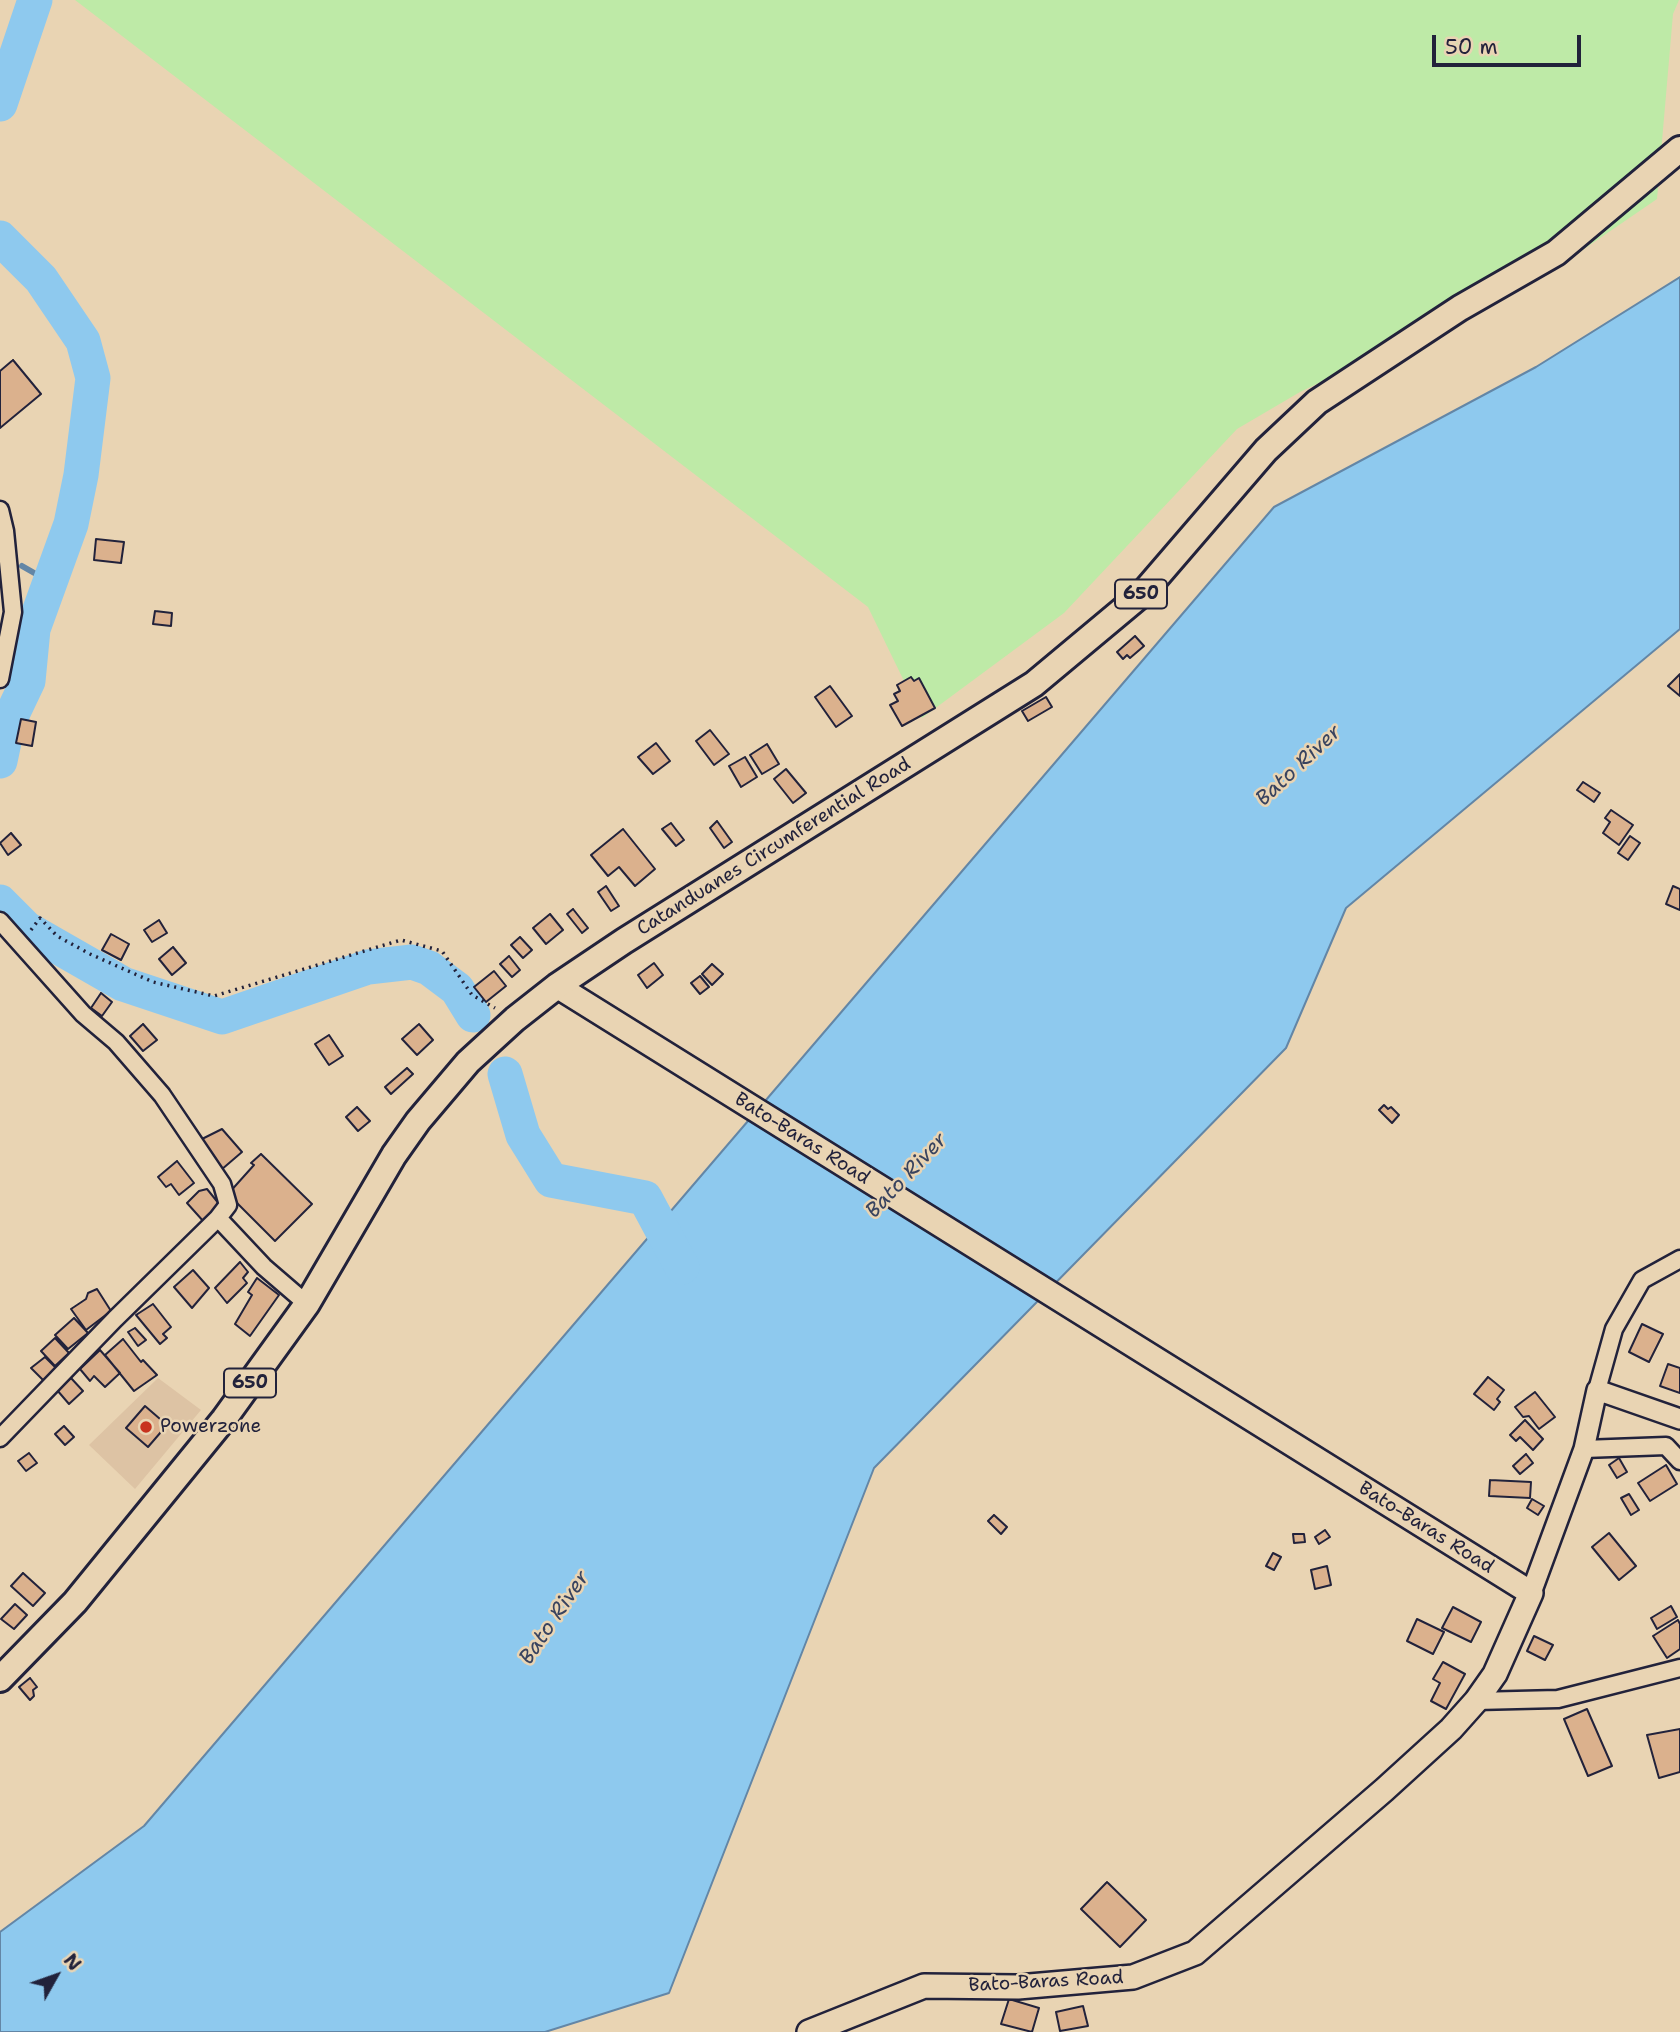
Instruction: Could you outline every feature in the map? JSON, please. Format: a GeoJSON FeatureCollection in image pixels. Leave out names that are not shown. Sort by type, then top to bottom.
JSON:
{"type":"FeatureCollection","features":[{"type":"Feature","properties":{"kind":"main road","name":"Catanduanes Circumferential Road"},"geometry":{"type":"LineString","coordinates":[[0,1679],[83,1591],[224,1419],[307,1304],[394,1156],[418,1121],[468,1062],[515,1019],[557,986],[1034,684],[1143,593],[1266,450],[1317,402],[1460,308],[1556,253],[1680,149]]}},
{"type":"Feature","properties":{"kind":"main road","name":"Bato-Baras Road"},"geometry":{"type":"LineString","coordinates":[[557,986],[1531,1593],[1495,1674],[1476,1701],[1426,1753],[1195,1953],[1133,1977],[1018,1987],[924,1986],[809,2032]]}},
{"type":"Feature","properties":{"kind":"street"},"geometry":{"type":"LineString","coordinates":[[0,510],[5,531],[13,612],[0,679]]}},
{"type":"Feature","properties":{"kind":"street"},"geometry":{"type":"LineString","coordinates":[[0,921],[83,1014],[116,1042],[162,1095],[222,1184],[228,1205],[0,1438]]}},
{"type":"Feature","properties":{"kind":"street"},"geometry":{"type":"LineString","coordinates":[[218,1218],[264,1267],[307,1304]]}},
{"type":"Feature","properties":{"kind":"street"},"geometry":{"type":"LineString","coordinates":[[1531,1593],[1584,1449],[1614,1329],[1642,1280],[1680,1259]]}},
{"type":"Feature","properties":{"kind":"street"},"geometry":{"type":"LineString","coordinates":[[1597,1390],[1680,1419]]}},
{"type":"Feature","properties":{"kind":"street"},"geometry":{"type":"LineString","coordinates":[[1584,1449],[1666,1446],[1680,1461]]}},
{"type":"Feature","properties":{"kind":"street"},"geometry":{"type":"LineString","coordinates":[[1476,1701],[1558,1699],[1680,1668]]}},
{"type":"Feature","properties":{"kind":"path"},"geometry":{"type":"LineString","coordinates":[[40,918],[57,936],[115,965],[153,982],[214,996],[401,940],[442,951],[472,995],[515,1019]]}},
{"type":"Feature","properties":{"kind":"shaded area"},"geometry":{"type":"Polygon","coordinates":[[[158,1378],[201,1410],[135,1489],[89,1445],[158,1378]]]}},
{"type":"Feature","properties":{"kind":"green space"},"geometry":{"type":"Polygon","coordinates":[[[75,0],[1679,0],[1673,14],[1657,199],[1552,271],[1300,392],[1237,429],[1064,613],[922,718],[868,607],[75,0]]]}},
{"type":"Feature","properties":{"kind":"water","name":"Bato River"},"geometry":{"type":"Polygon","coordinates":[[[1680,277],[1680,629],[1346,908],[1286,1048],[874,1468],[669,1993],[545,2032],[0,2032],[0,1932],[144,1826],[1274,507],[1536,367],[1680,277]]]}},
{"type":"Feature","properties":{"kind":"building"},"geometry":{"type":"Polygon","coordinates":[[[13,360],[41,394],[0,428],[0,371],[13,360]]]}},
{"type":"Feature","properties":{"kind":"building"},"geometry":{"type":"Polygon","coordinates":[[[96,539],[124,542],[121,563],[94,560],[96,539]]]}},
{"type":"Feature","properties":{"kind":"building"},"geometry":{"type":"Polygon","coordinates":[[[155,611],[172,613],[171,626],[153,624],[155,611]]]}},
{"type":"Feature","properties":{"kind":"building"},"geometry":{"type":"Polygon","coordinates":[[[1135,636],[1144,646],[1130,658],[1127,655],[1123,659],[1117,652],[1135,636]]]}},
{"type":"Feature","properties":{"kind":"building"},"geometry":{"type":"Polygon","coordinates":[[[1680,674],[1680,696],[1668,686],[1680,674]]]}},
{"type":"Feature","properties":{"kind":"building"},"geometry":{"type":"Polygon","coordinates":[[[911,677],[914,681],[919,678],[935,708],[902,726],[890,705],[898,701],[894,694],[900,691],[897,685],[911,677]]]}},
{"type":"Feature","properties":{"kind":"building"},"geometry":{"type":"Polygon","coordinates":[[[830,686],[852,716],[836,727],[815,697],[830,686]]]}},
{"type":"Feature","properties":{"kind":"building"},"geometry":{"type":"Polygon","coordinates":[[[1046,697],[1052,707],[1028,721],[1022,711],[1046,697]]]}},
{"type":"Feature","properties":{"kind":"building"},"geometry":{"type":"Polygon","coordinates":[[[21,719],[36,722],[32,746],[16,743],[21,719]]]}},
{"type":"Feature","properties":{"kind":"building"},"geometry":{"type":"Polygon","coordinates":[[[710,730],[729,754],[714,765],[696,741],[710,730]]]}},
{"type":"Feature","properties":{"kind":"building"},"geometry":{"type":"Polygon","coordinates":[[[656,743],[670,761],[653,774],[638,757],[656,743]]]}},
{"type":"Feature","properties":{"kind":"building"},"geometry":{"type":"Polygon","coordinates":[[[767,744],[779,764],[762,774],[750,755],[767,744]]]}},
{"type":"Feature","properties":{"kind":"building"},"geometry":{"type":"Polygon","coordinates":[[[745,757],[757,777],[741,787],[729,766],[745,757]]]}},
{"type":"Feature","properties":{"kind":"building"},"geometry":{"type":"Polygon","coordinates":[[[786,769],[806,793],[793,803],[774,779],[786,769]]]}},
{"type":"Feature","properties":{"kind":"building"},"geometry":{"type":"Polygon","coordinates":[[[1583,782],[1600,793],[1594,802],[1577,790],[1583,782]]]}},
{"type":"Feature","properties":{"kind":"building"},"geometry":{"type":"Polygon","coordinates":[[[1611,810],[1633,825],[1619,845],[1603,833],[1610,822],[1605,818],[1611,810]]]}},
{"type":"Feature","properties":{"kind":"building"},"geometry":{"type":"Polygon","coordinates":[[[717,821],[732,842],[724,848],[710,828],[717,821]]]}},
{"type":"Feature","properties":{"kind":"building"},"geometry":{"type":"Polygon","coordinates":[[[671,823],[684,840],[676,846],[662,829],[671,823]]]}},
{"type":"Feature","properties":{"kind":"building"},"geometry":{"type":"Polygon","coordinates":[[[623,829],[655,869],[635,886],[619,867],[608,876],[591,855],[623,829]]]}},
{"type":"Feature","properties":{"kind":"building"},"geometry":{"type":"Polygon","coordinates":[[[11,833],[21,845],[8,855],[0,843],[11,833]]]}},
{"type":"Feature","properties":{"kind":"building"},"geometry":{"type":"Polygon","coordinates":[[[1630,836],[1640,843],[1628,860],[1618,853],[1630,836]]]}},
{"type":"Feature","properties":{"kind":"building"},"geometry":{"type":"Polygon","coordinates":[[[606,886],[619,906],[611,911],[598,892],[606,886]]]}},
{"type":"Feature","properties":{"kind":"building"},"geometry":{"type":"Polygon","coordinates":[[[1673,886],[1680,889],[1680,910],[1666,904],[1673,886]]]}},
{"type":"Feature","properties":{"kind":"building"},"geometry":{"type":"Polygon","coordinates":[[[573,909],[588,928],[582,933],[567,914],[573,909]]]}},
{"type":"Feature","properties":{"kind":"building"},"geometry":{"type":"Polygon","coordinates":[[[550,914],[563,930],[546,944],[533,928],[550,914]]]}},
{"type":"Feature","properties":{"kind":"building"},"geometry":{"type":"Polygon","coordinates":[[[159,920],[167,933],[152,942],[144,930],[159,920]]]}},
{"type":"Feature","properties":{"kind":"building"},"geometry":{"type":"Polygon","coordinates":[[[111,934],[129,944],[121,960],[102,950],[111,934]]]}},
{"type":"Feature","properties":{"kind":"building"},"geometry":{"type":"Polygon","coordinates":[[[520,937],[532,950],[523,958],[511,945],[520,937]]]}},
{"type":"Feature","properties":{"kind":"building"},"geometry":{"type":"Polygon","coordinates":[[[173,947],[186,963],[172,975],[159,959],[173,947]]]}},
{"type":"Feature","properties":{"kind":"building"},"geometry":{"type":"Polygon","coordinates":[[[509,956],[520,970],[512,977],[500,964],[509,956]]]}},
{"type":"Feature","properties":{"kind":"building"},"geometry":{"type":"Polygon","coordinates":[[[654,963],[663,975],[647,988],[638,975],[654,963]]]}},
{"type":"Feature","properties":{"kind":"building"},"geometry":{"type":"Polygon","coordinates":[[[712,964],[723,974],[712,985],[702,974],[712,964]]]}},
{"type":"Feature","properties":{"kind":"building"},"geometry":{"type":"Polygon","coordinates":[[[494,971],[506,986],[486,1002],[474,987],[494,971]]]}},
{"type":"Feature","properties":{"kind":"building"},"geometry":{"type":"Polygon","coordinates":[[[700,976],[709,987],[700,994],[691,983],[700,976]]]}},
{"type":"Feature","properties":{"kind":"building"},"geometry":{"type":"Polygon","coordinates":[[[101,993],[112,1002],[102,1016],[91,1008],[101,993]]]}},
{"type":"Feature","properties":{"kind":"building"},"geometry":{"type":"Polygon","coordinates":[[[143,1024],[157,1040],[143,1051],[130,1036],[143,1024]]]}},
{"type":"Feature","properties":{"kind":"building"},"geometry":{"type":"Polygon","coordinates":[[[419,1024],[433,1040],[417,1055],[402,1039],[419,1024]]]}},
{"type":"Feature","properties":{"kind":"building"},"geometry":{"type":"Polygon","coordinates":[[[329,1035],[343,1056],[329,1065],[315,1044],[329,1035]]]}},
{"type":"Feature","properties":{"kind":"building"},"geometry":{"type":"Polygon","coordinates":[[[407,1068],[413,1074],[391,1094],[385,1087],[407,1068]]]}},
{"type":"Feature","properties":{"kind":"building"},"geometry":{"type":"Polygon","coordinates":[[[1384,1105],[1388,1109],[1391,1107],[1399,1115],[1392,1123],[1379,1110],[1384,1105]]]}},
{"type":"Feature","properties":{"kind":"building"},"geometry":{"type":"Polygon","coordinates":[[[357,1107],[370,1121],[358,1131],[346,1117],[357,1107]]]}},
{"type":"Feature","properties":{"kind":"building"},"geometry":{"type":"Polygon","coordinates":[[[222,1129],[242,1152],[221,1170],[198,1141],[222,1129]]]}},
{"type":"Feature","properties":{"kind":"building"},"geometry":{"type":"Polygon","coordinates":[[[261,1154],[312,1204],[275,1241],[228,1194],[261,1154]]]}},
{"type":"Feature","properties":{"kind":"building"},"geometry":{"type":"Polygon","coordinates":[[[177,1161],[194,1183],[179,1195],[171,1184],[166,1187],[158,1177],[177,1161]]]}},
{"type":"Feature","properties":{"kind":"building"},"geometry":{"type":"Polygon","coordinates":[[[207,1189],[220,1205],[204,1222],[187,1203],[199,1191],[207,1189]]]}},
{"type":"Feature","properties":{"kind":"building"},"geometry":{"type":"Polygon","coordinates":[[[240,1262],[248,1272],[243,1278],[247,1283],[227,1303],[215,1288],[240,1262]]]}},
{"type":"Feature","properties":{"kind":"building"},"geometry":{"type":"Polygon","coordinates":[[[193,1270],[209,1288],[192,1308],[174,1287],[193,1270]]]}},
{"type":"Feature","properties":{"kind":"building"},"geometry":{"type":"Polygon","coordinates":[[[257,1278],[279,1295],[250,1336],[235,1324],[252,1295],[248,1292],[257,1278]]]}},
{"type":"Feature","properties":{"kind":"building"},"geometry":{"type":"Polygon","coordinates":[[[97,1289],[111,1311],[86,1330],[71,1309],[86,1299],[88,1293],[97,1289]]]}},
{"type":"Feature","properties":{"kind":"building"},"geometry":{"type":"Polygon","coordinates":[[[153,1304],[171,1327],[163,1334],[167,1338],[160,1344],[136,1315],[153,1304]]]}},
{"type":"Feature","properties":{"kind":"building"},"geometry":{"type":"Polygon","coordinates":[[[74,1318],[88,1333],[68,1349],[55,1335],[74,1318]]]}},
{"type":"Feature","properties":{"kind":"building"},"geometry":{"type":"Polygon","coordinates":[[[1642,1324],[1663,1334],[1649,1362],[1629,1352],[1642,1324]]]}},
{"type":"Feature","properties":{"kind":"building"},"geometry":{"type":"Polygon","coordinates":[[[135,1328],[146,1340],[138,1346],[128,1332],[135,1328]]]}},
{"type":"Feature","properties":{"kind":"building"},"geometry":{"type":"Polygon","coordinates":[[[55,1338],[69,1353],[55,1366],[41,1351],[55,1338]]]}},
{"type":"Feature","properties":{"kind":"building"},"geometry":{"type":"Polygon","coordinates":[[[123,1339],[141,1362],[143,1360],[157,1375],[134,1391],[105,1355],[123,1339]]]}},
{"type":"Feature","properties":{"kind":"building"},"geometry":{"type":"Polygon","coordinates":[[[100,1350],[120,1373],[105,1387],[94,1376],[90,1381],[80,1369],[100,1350]]]}},
{"type":"Feature","properties":{"kind":"building"},"geometry":{"type":"Polygon","coordinates":[[[45,1357],[59,1371],[47,1384],[31,1368],[45,1357]]]}},
{"type":"Feature","properties":{"kind":"building"},"geometry":{"type":"Polygon","coordinates":[[[1668,1364],[1680,1368],[1680,1393],[1660,1386],[1668,1364]]]}},
{"type":"Feature","properties":{"kind":"building"},"geometry":{"type":"Polygon","coordinates":[[[1488,1377],[1504,1390],[1497,1399],[1500,1402],[1494,1410],[1474,1394],[1488,1377]]]}},
{"type":"Feature","properties":{"kind":"building"},"geometry":{"type":"Polygon","coordinates":[[[71,1378],[83,1391],[69,1404],[57,1390],[71,1378]]]}},
{"type":"Feature","properties":{"kind":"building"},"geometry":{"type":"Polygon","coordinates":[[[1535,1392],[1555,1417],[1539,1429],[1529,1416],[1523,1417],[1515,1407],[1535,1392]]]}},
{"type":"Feature","properties":{"kind":"building","name":"Powerzone"},"geometry":{"type":"Polygon","coordinates":[[[145,1406],[167,1425],[148,1447],[126,1428],[145,1406]]]}},
{"type":"Feature","properties":{"kind":"building"},"geometry":{"type":"Polygon","coordinates":[[[1525,1420],[1543,1439],[1533,1450],[1520,1437],[1516,1441],[1510,1435],[1525,1420]]]}},
{"type":"Feature","properties":{"kind":"building"},"geometry":{"type":"Polygon","coordinates":[[[64,1426],[74,1437],[65,1445],[55,1434],[64,1426]]]}},
{"type":"Feature","properties":{"kind":"building"},"geometry":{"type":"Polygon","coordinates":[[[29,1453],[37,1463],[26,1471],[18,1461],[29,1453]]]}},
{"type":"Feature","properties":{"kind":"building"},"geometry":{"type":"Polygon","coordinates":[[[1526,1454],[1533,1463],[1520,1474],[1513,1466],[1526,1454]]]}},
{"type":"Feature","properties":{"kind":"building"},"geometry":{"type":"Polygon","coordinates":[[[1619,1458],[1627,1472],[1617,1478],[1609,1465],[1619,1458]]]}},
{"type":"Feature","properties":{"kind":"building"},"geometry":{"type":"Polygon","coordinates":[[[1666,1465],[1677,1484],[1650,1501],[1638,1483],[1666,1465]]]}},
{"type":"Feature","properties":{"kind":"building"},"geometry":{"type":"Polygon","coordinates":[[[1490,1480],[1531,1482],[1530,1498],[1489,1496],[1490,1480]]]}},
{"type":"Feature","properties":{"kind":"building"},"geometry":{"type":"Polygon","coordinates":[[[1629,1494],[1639,1510],[1631,1515],[1621,1498],[1629,1494]]]}},
{"type":"Feature","properties":{"kind":"building"},"geometry":{"type":"Polygon","coordinates":[[[1532,1499],[1544,1506],[1538,1515],[1527,1508],[1532,1499]]]}},
{"type":"Feature","properties":{"kind":"building"},"geometry":{"type":"Polygon","coordinates":[[[994,1515],[1007,1527],[1001,1534],[988,1521],[994,1515]]]}},
{"type":"Feature","properties":{"kind":"building"},"geometry":{"type":"Polygon","coordinates":[[[1325,1530],[1330,1537],[1319,1544],[1315,1537],[1325,1530]]]}},
{"type":"Feature","properties":{"kind":"building"},"geometry":{"type":"Polygon","coordinates":[[[1609,1533],[1636,1566],[1619,1580],[1592,1547],[1609,1533]]]}},
{"type":"Feature","properties":{"kind":"building"},"geometry":{"type":"Polygon","coordinates":[[[1293,1534],[1304,1534],[1305,1542],[1294,1543],[1293,1534]]]}},
{"type":"Feature","properties":{"kind":"building"},"geometry":{"type":"Polygon","coordinates":[[[1273,1553],[1281,1557],[1274,1570],[1266,1566],[1273,1553]]]}},
{"type":"Feature","properties":{"kind":"building"},"geometry":{"type":"Polygon","coordinates":[[[1327,1566],[1331,1585],[1315,1589],[1311,1570],[1327,1566]]]}},
{"type":"Feature","properties":{"kind":"building"},"geometry":{"type":"Polygon","coordinates":[[[23,1573],[45,1593],[33,1606],[11,1586],[23,1573]]]}},
{"type":"Feature","properties":{"kind":"building"},"geometry":{"type":"Polygon","coordinates":[[[15,1604],[27,1615],[14,1629],[1,1619],[15,1604]]]}},
{"type":"Feature","properties":{"kind":"building"},"geometry":{"type":"Polygon","coordinates":[[[1671,1606],[1677,1617],[1657,1629],[1651,1618],[1671,1606]]]}},
{"type":"Feature","properties":{"kind":"building"},"geometry":{"type":"Polygon","coordinates":[[[1453,1607],[1481,1622],[1471,1642],[1442,1628],[1453,1607]]]}},
{"type":"Feature","properties":{"kind":"building"},"geometry":{"type":"Polygon","coordinates":[[[1417,1619],[1444,1632],[1433,1654],[1407,1641],[1417,1619]]]}},
{"type":"Feature","properties":{"kind":"building"},"geometry":{"type":"Polygon","coordinates":[[[1678,1620],[1680,1649],[1667,1658],[1653,1636],[1678,1620]]]}},
{"type":"Feature","properties":{"kind":"building"},"geometry":{"type":"Polygon","coordinates":[[[1534,1636],[1553,1645],[1545,1660],[1527,1651],[1534,1636]]]}},
{"type":"Feature","properties":{"kind":"building"},"geometry":{"type":"Polygon","coordinates":[[[1443,1662],[1465,1674],[1446,1709],[1431,1701],[1440,1683],[1433,1679],[1443,1662]]]}},
{"type":"Feature","properties":{"kind":"building"},"geometry":{"type":"Polygon","coordinates":[[[30,1678],[37,1687],[30,1700],[19,1687],[30,1678]]]}},
{"type":"Feature","properties":{"kind":"building"},"geometry":{"type":"Polygon","coordinates":[[[1587,1709],[1612,1766],[1588,1776],[1564,1719],[1587,1709]]]}},
{"type":"Feature","properties":{"kind":"building"},"geometry":{"type":"Polygon","coordinates":[[[1680,1729],[1680,1772],[1659,1778],[1647,1735],[1680,1729]]]}},
{"type":"Feature","properties":{"kind":"building"},"geometry":{"type":"Polygon","coordinates":[[[1107,1882],[1146,1920],[1120,1947],[1081,1909],[1107,1882]]]}},
{"type":"Feature","properties":{"kind":"building"},"geometry":{"type":"Polygon","coordinates":[[[1009,1999],[1039,2008],[1032,2032],[1001,2024],[1009,1999]]]}},
{"type":"Feature","properties":{"kind":"building"},"geometry":{"type":"Polygon","coordinates":[[[1083,2006],[1088,2026],[1060,2031],[1056,2012],[1083,2006]]]}},
{"type":"Feature","properties":{"kind":"waterway"},"geometry":{"type":"LineString","coordinates":[[0,104],[35,0]]}},
{"type":"Feature","properties":{"kind":"waterway"},"geometry":{"type":"LineString","coordinates":[[0,238],[41,279],[83,341],[93,378],[81,475],[71,524],[33,629],[28,681],[8,723],[0,761]]}},
{"type":"Feature","properties":{"kind":"waterway"},"geometry":{"type":"LineString","coordinates":[[22,566],[50,582]]}},
{"type":"Feature","properties":{"kind":"waterway"},"geometry":{"type":"LineString","coordinates":[[0,902],[27,929],[123,984],[222,1017],[368,967],[412,962],[429,968],[457,989],[473,1015]]}},
{"type":"Feature","properties":{"kind":"waterway"},"geometry":{"type":"LineString","coordinates":[[505,1074],[523,1135],[551,1180],[645,1198],[682,1267]]}},
{"type":"Feature","properties":{"kind":"place","name":"Powerzone"},"geometry":{"type":"Point","coordinates":[146,1427]}}]}
